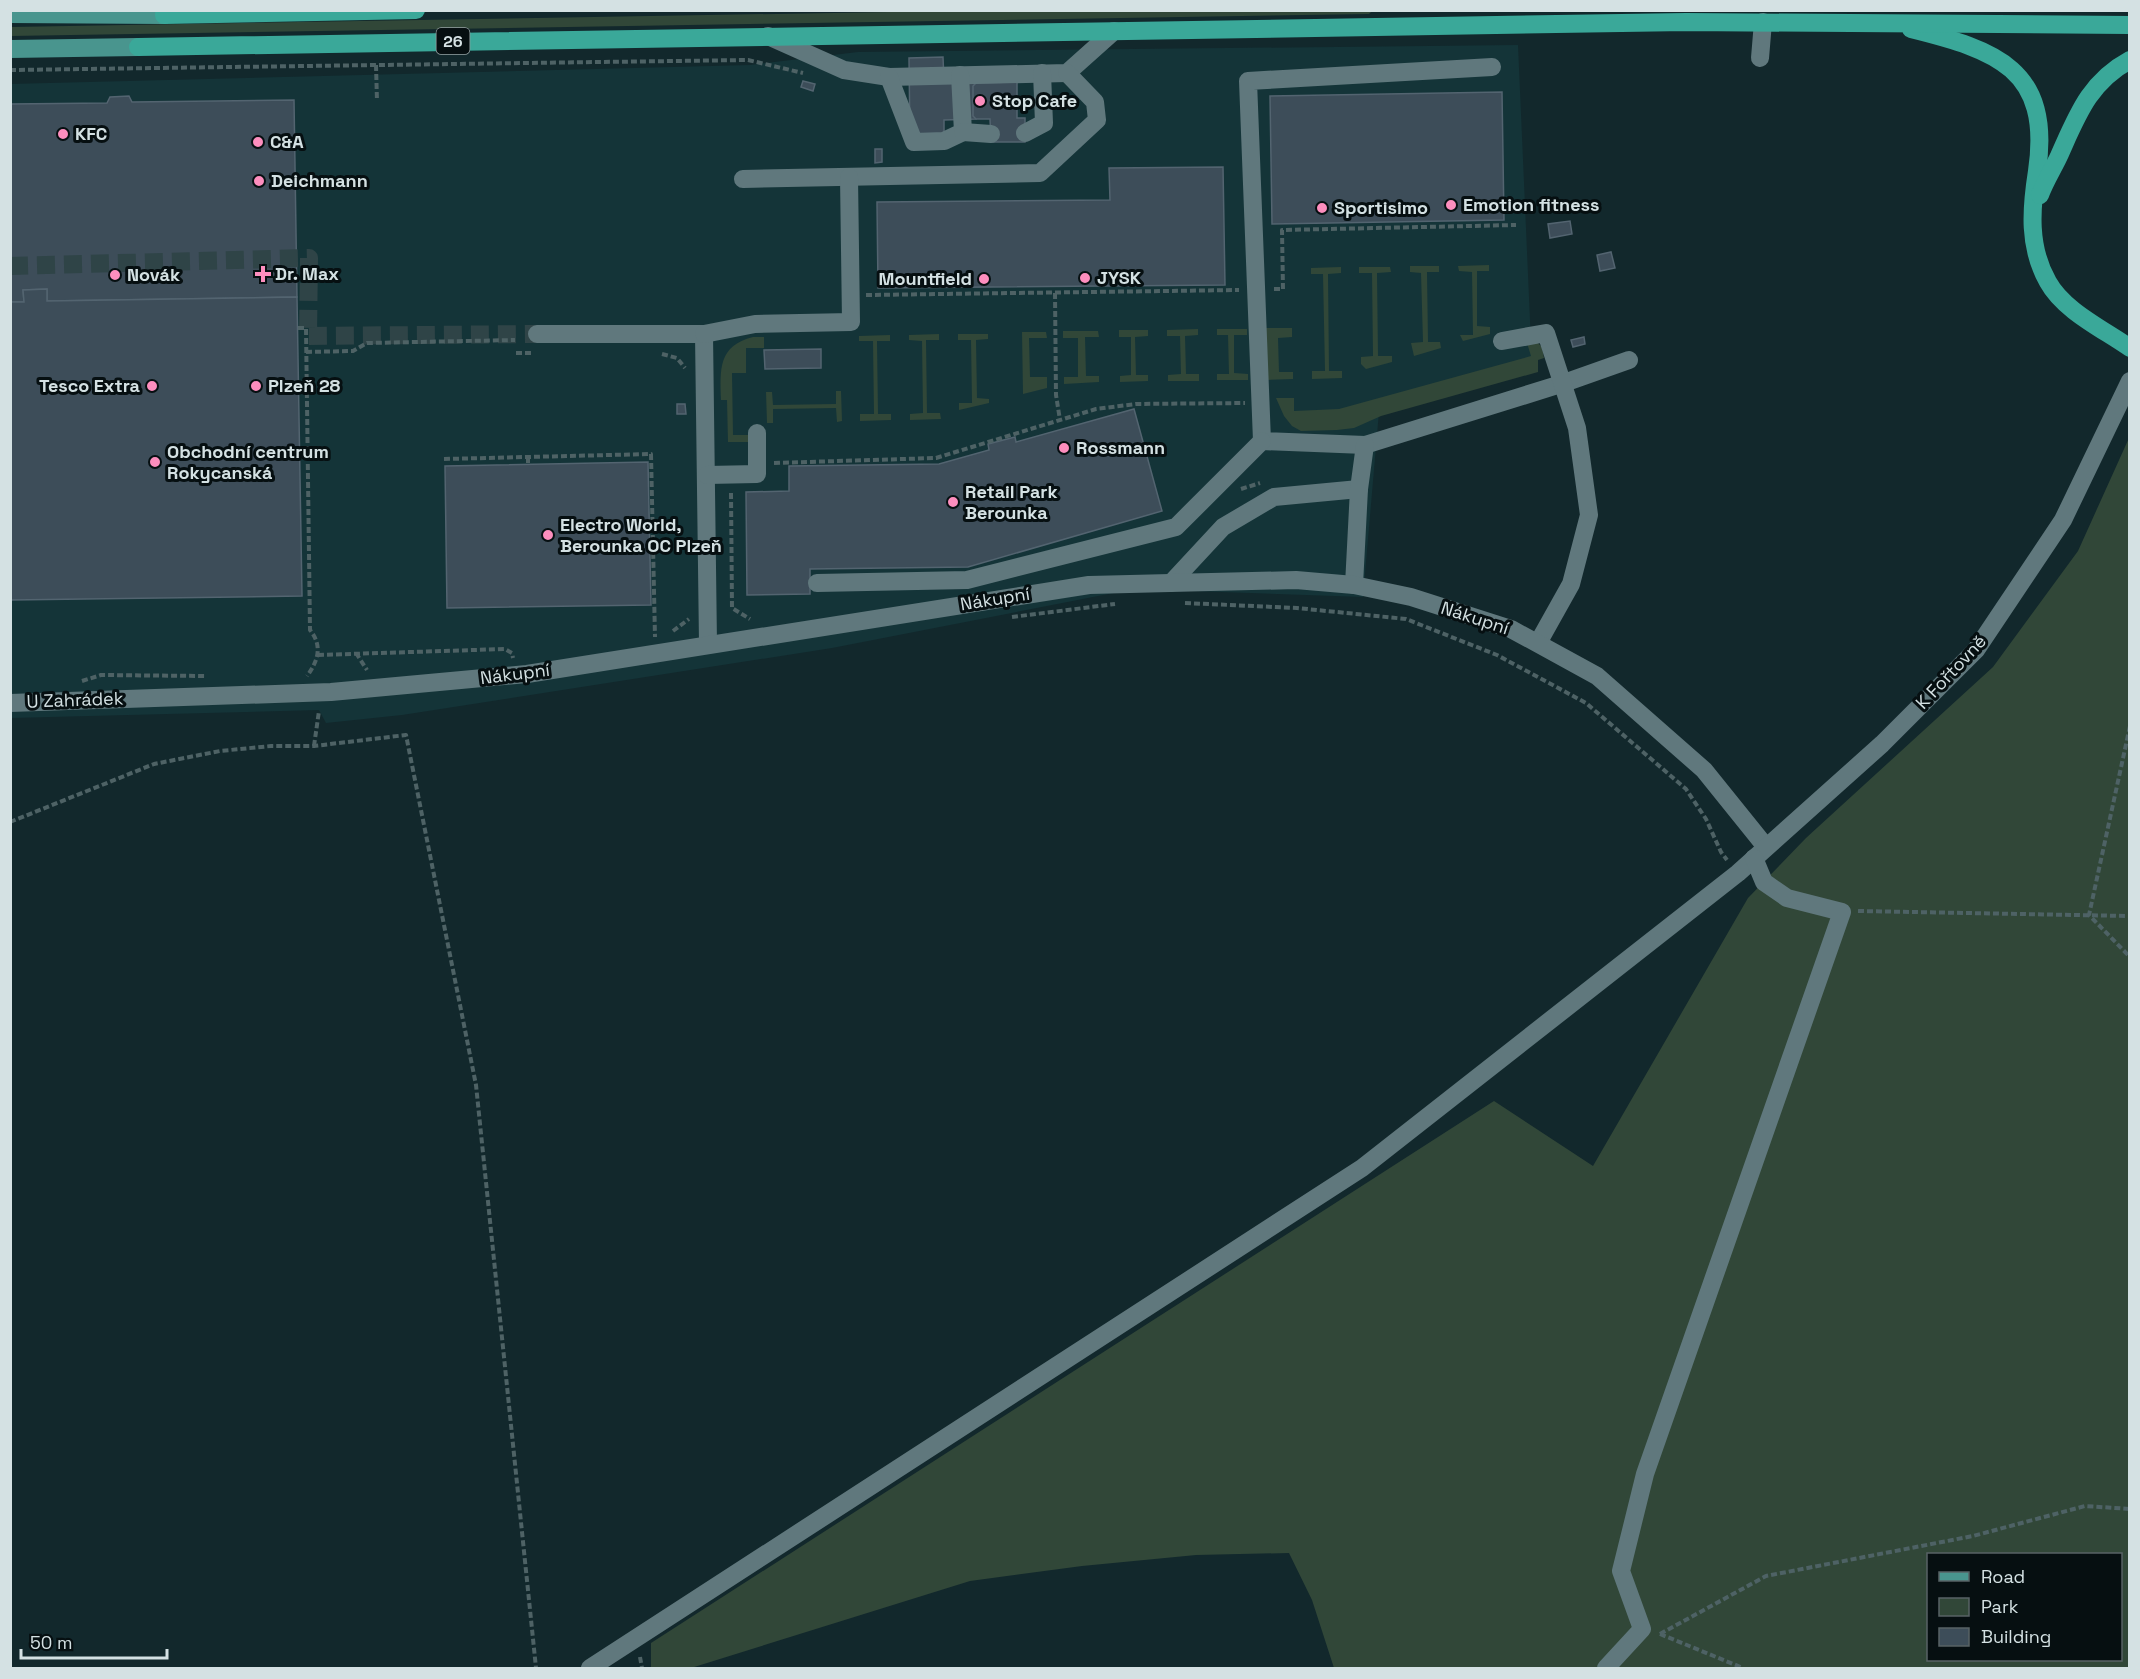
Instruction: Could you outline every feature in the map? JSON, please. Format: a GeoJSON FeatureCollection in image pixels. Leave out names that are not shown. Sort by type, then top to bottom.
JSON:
{"type":"FeatureCollection","features":[{"type":"Feature","properties":{"kind":"highway"},"geometry":{"type":"LineString","coordinates":[[164,15],[416,10]]}},
{"type":"Feature","properties":{"kind":"highway","name":"26"},"geometry":{"type":"LineString","coordinates":[[138,47],[1686,22],[2130,25]]}},
{"type":"Feature","properties":{"kind":"highway"},"geometry":{"type":"LineString","coordinates":[[1882,22],[1958,40],[1988,52],[2025,83],[2040,123],[2040,145],[2032,212],[2038,261],[2049,283],[2056,291],[2080,313],[2130,348]]}},
{"type":"Feature","properties":{"kind":"highway"},"geometry":{"type":"LineString","coordinates":[[2034,239],[2034,222],[2040,193],[2080,107],[2093,88],[2113,69],[2130,60]]}},
{"type":"Feature","properties":{"kind":"main road"},"geometry":{"type":"LineString","coordinates":[[10,14],[164,15]]}},
{"type":"Feature","properties":{"kind":"main road","name":"26"},"geometry":{"type":"LineString","coordinates":[[10,49],[138,47]]}},
{"type":"Feature","properties":{"kind":"street"},"geometry":{"type":"LineString","coordinates":[[1760,58],[1763,22]]}},
{"type":"Feature","properties":{"kind":"street"},"geometry":{"type":"LineString","coordinates":[[768,36],[844,70],[889,77],[1067,73],[1114,31]]}},
{"type":"Feature","properties":{"kind":"street"},"geometry":{"type":"LineString","coordinates":[[1262,441],[1248,81],[1492,68]]}},
{"type":"Feature","properties":{"kind":"street"},"geometry":{"type":"LineString","coordinates":[[1025,133],[1044,123],[1042,73]]}},
{"type":"Feature","properties":{"kind":"street"},"geometry":{"type":"LineString","coordinates":[[743,180],[1040,173],[1097,120],[1095,102],[1067,73]]}},
{"type":"Feature","properties":{"kind":"street"},"geometry":{"type":"LineString","coordinates":[[960,75],[963,132]]}},
{"type":"Feature","properties":{"kind":"street"},"geometry":{"type":"LineString","coordinates":[[889,77],[914,142],[944,141],[963,132],[991,134]]}},
{"type":"Feature","properties":{"kind":"street"},"geometry":{"type":"LineString","coordinates":[[537,334],[704,334],[755,324],[851,322],[849,177]]}},
{"type":"Feature","properties":{"kind":"street"},"geometry":{"type":"LineString","coordinates":[[1502,341],[1546,333],[1577,428],[1589,515],[1571,584],[1538,643]]}},
{"type":"Feature","properties":{"kind":"street"},"geometry":{"type":"LineString","coordinates":[[704,334],[708,644]]}},
{"type":"Feature","properties":{"kind":"street"},"geometry":{"type":"LineString","coordinates":[[817,583],[967,579],[1176,527],[1262,441],[1365,444],[1564,383],[1629,360]]}},
{"type":"Feature","properties":{"kind":"street","name":"K Fořtovně"},"geometry":{"type":"LineString","coordinates":[[590,1668],[1362,1168],[1738,873],[1882,744],[1976,650],[2063,520],[2130,381]]}},
{"type":"Feature","properties":{"kind":"street"},"geometry":{"type":"LineString","coordinates":[[707,475],[757,474],[756,433]]}},
{"type":"Feature","properties":{"kind":"street"},"geometry":{"type":"LineString","coordinates":[[1354,585],[1359,489],[1365,444]]}},
{"type":"Feature","properties":{"kind":"street"},"geometry":{"type":"LineString","coordinates":[[1171,583],[1223,527],[1274,497],[1359,489]]}},
{"type":"Feature","properties":{"kind":"street","name":"Nákupní"},"geometry":{"type":"LineString","coordinates":[[140,698],[331,692],[527,674],[1089,585],[1296,580],[1354,585],[1411,597],[1511,629],[1597,676],[1704,770],[1760,852],[1764,882],[1787,898],[1842,912]]}},
{"type":"Feature","properties":{"kind":"street","name":"U Zahrádek"},"geometry":{"type":"LineString","coordinates":[[10,703],[140,698]]}},
{"type":"Feature","properties":{"kind":"street"},"geometry":{"type":"LineString","coordinates":[[1606,1668],[1642,1629],[1621,1571],[1644,1474],[1842,912]]}},
{"type":"Feature","properties":{"kind":"path"},"geometry":{"type":"LineString","coordinates":[[376,65],[377,101]]}},
{"type":"Feature","properties":{"kind":"path"},"geometry":{"type":"LineString","coordinates":[[851,295],[1283,289],[1282,230],[1516,225]]}},
{"type":"Feature","properties":{"kind":"path"},"geometry":{"type":"LineString","coordinates":[[1055,293],[1056,395],[1060,420]]}},
{"type":"Feature","properties":{"kind":"path"},"geometry":{"type":"LineString","coordinates":[[298,328],[306,328],[310,630],[316,637],[318,656],[318,663],[304,680]]}},
{"type":"Feature","properties":{"kind":"path"},"geometry":{"type":"LineString","coordinates":[[306,352],[353,351],[367,343],[515,340]]}},
{"type":"Feature","properties":{"kind":"path"},"geometry":{"type":"LineString","coordinates":[[516,353],[539,353]]}},
{"type":"Feature","properties":{"kind":"path"},"geometry":{"type":"LineString","coordinates":[[653,353],[677,358],[687,372]]}},
{"type":"Feature","properties":{"kind":"path"},"geometry":{"type":"LineString","coordinates":[[774,472],[774,463],[936,458],[1096,409],[1136,404],[1259,403]]}},
{"type":"Feature","properties":{"kind":"path"},"geometry":{"type":"LineString","coordinates":[[444,459],[651,454],[656,638]]}},
{"type":"Feature","properties":{"kind":"path"},"geometry":{"type":"LineString","coordinates":[[528,457],[528,464]]}},
{"type":"Feature","properties":{"kind":"path"},"geometry":{"type":"LineString","coordinates":[[1233,495],[1240,489],[1267,482]]}},
{"type":"Feature","properties":{"kind":"path"},"geometry":{"type":"LineString","coordinates":[[731,483],[732,608],[754,620]]}},
{"type":"Feature","properties":{"kind":"path"},"geometry":{"type":"LineString","coordinates":[[1010,617],[1020,618],[1127,603]]}},
{"type":"Feature","properties":{"kind":"path"},"geometry":{"type":"LineString","coordinates":[[1184,603],[1297,608],[1407,619],[1497,655],[1586,703],[1686,789],[1706,819],[1721,852],[1738,873]]}},
{"type":"Feature","properties":{"kind":"path"},"geometry":{"type":"LineString","coordinates":[[645,640],[667,635],[692,616]]}},
{"type":"Feature","properties":{"kind":"path"},"geometry":{"type":"LineString","coordinates":[[318,656],[505,649],[512,653],[515,661],[504,663]]}},
{"type":"Feature","properties":{"kind":"path"},"geometry":{"type":"LineString","coordinates":[[356,653],[362,666],[372,674]]}},
{"type":"Feature","properties":{"kind":"path"},"geometry":{"type":"LineString","coordinates":[[79,682],[101,675],[218,677]]}},
{"type":"Feature","properties":{"kind":"path"},"geometry":{"type":"LineString","coordinates":[[314,746],[319,710]]}},
{"type":"Feature","properties":{"kind":"path"},"geometry":{"type":"LineString","coordinates":[[2089,915],[2130,726]]}},
{"type":"Feature","properties":{"kind":"path"},"geometry":{"type":"LineString","coordinates":[[10,822],[154,764],[220,751],[271,746],[314,746],[406,735],[476,1085],[536,1668]]}},
{"type":"Feature","properties":{"kind":"path"},"geometry":{"type":"LineString","coordinates":[[1842,912],[2130,916]]}},
{"type":"Feature","properties":{"kind":"path"},"geometry":{"type":"LineString","coordinates":[[2089,915],[2130,957]]}},
{"type":"Feature","properties":{"kind":"path"},"geometry":{"type":"LineString","coordinates":[[1660,1634],[1766,1576],[1973,1536],[2085,1506],[2130,1509]]}},
{"type":"Feature","properties":{"kind":"path"},"geometry":{"type":"LineString","coordinates":[[1642,1629],[1660,1634],[1743,1668]]}},
{"type":"Feature","properties":{"kind":"shaded area"},"geometry":{"type":"Polygon","coordinates":[[[1518,45],[1532,366],[1379,412],[1363,597],[1134,589],[832,648],[402,715],[326,723],[319,710],[11,718],[10,84],[750,65],[858,52],[1518,45]]]}},
{"type":"Feature","properties":{"kind":"green space"},"geometry":{"type":"Polygon","coordinates":[[[1005,10],[1372,11],[1369,14],[10,36],[11,27],[1005,10]]]}},
{"type":"Feature","properties":{"kind":"green space"},"geometry":{"type":"Polygon","coordinates":[[[1489,265],[1489,271],[1477,271],[1477,326],[1490,327],[1490,334],[1463,341],[1460,335],[1473,335],[1472,272],[1459,271],[1458,266],[1489,265]]]}},
{"type":"Feature","properties":{"kind":"green space"},"geometry":{"type":"Polygon","coordinates":[[[1410,266],[1439,266],[1439,272],[1427,272],[1428,342],[1440,342],[1441,348],[1414,356],[1411,343],[1423,342],[1421,273],[1410,272],[1410,266]]]}},
{"type":"Feature","properties":{"kind":"green space"},"geometry":{"type":"Polygon","coordinates":[[[1341,267],[1341,273],[1328,274],[1329,371],[1342,371],[1342,378],[1312,379],[1312,371],[1325,371],[1323,274],[1311,274],[1311,268],[1341,267]]]}},
{"type":"Feature","properties":{"kind":"green space"},"geometry":{"type":"Polygon","coordinates":[[[1359,267],[1390,267],[1391,272],[1377,273],[1378,356],[1392,356],[1392,362],[1366,369],[1361,364],[1361,357],[1373,356],[1372,273],[1359,273],[1359,267]]]}},
{"type":"Feature","properties":{"kind":"green space"},"geometry":{"type":"Polygon","coordinates":[[[1266,328],[1292,328],[1292,337],[1278,338],[1279,372],[1293,372],[1293,379],[1266,380],[1266,328]]]}},
{"type":"Feature","properties":{"kind":"green space"},"geometry":{"type":"Polygon","coordinates":[[[1198,329],[1198,335],[1185,336],[1186,374],[1199,374],[1199,381],[1168,381],[1168,375],[1181,374],[1180,336],[1167,336],[1167,330],[1198,329]]]}},
{"type":"Feature","properties":{"kind":"green space"},"geometry":{"type":"Polygon","coordinates":[[[1217,329],[1247,329],[1247,335],[1234,335],[1234,373],[1248,374],[1248,380],[1217,380],[1217,374],[1229,374],[1228,335],[1217,335],[1217,329]]]}},
{"type":"Feature","properties":{"kind":"green space"},"geometry":{"type":"Polygon","coordinates":[[[1119,330],[1148,330],[1148,336],[1135,337],[1136,375],[1148,375],[1148,381],[1120,382],[1120,376],[1131,375],[1131,337],[1119,337],[1119,330]]]}},
{"type":"Feature","properties":{"kind":"green space"},"geometry":{"type":"Polygon","coordinates":[[[1063,331],[1098,331],[1099,337],[1085,337],[1086,376],[1099,376],[1099,382],[1064,384],[1064,377],[1078,377],[1078,338],[1063,338],[1063,331]]]}},
{"type":"Feature","properties":{"kind":"green space"},"geometry":{"type":"Polygon","coordinates":[[[1022,332],[1046,332],[1047,338],[1029,338],[1030,377],[1047,377],[1047,388],[1023,394],[1022,332]]]}},
{"type":"Feature","properties":{"kind":"green space"},"geometry":{"type":"Polygon","coordinates":[[[939,334],[939,340],[926,340],[927,413],[940,413],[941,419],[910,420],[910,414],[923,413],[922,341],[909,340],[909,335],[939,334]]]}},
{"type":"Feature","properties":{"kind":"green space"},"geometry":{"type":"Polygon","coordinates":[[[958,334],[988,334],[988,339],[976,340],[977,398],[989,399],[989,403],[959,410],[959,403],[972,403],[971,340],[958,340],[958,334]]]}},
{"type":"Feature","properties":{"kind":"green space"},"geometry":{"type":"Polygon","coordinates":[[[890,335],[890,341],[877,341],[878,414],[891,414],[891,420],[860,421],[860,414],[874,414],[873,341],[859,341],[859,336],[890,335]]]}},
{"type":"Feature","properties":{"kind":"green space"},"geometry":{"type":"Polygon","coordinates":[[[753,337],[764,337],[764,348],[746,348],[746,373],[732,373],[733,435],[748,435],[748,442],[728,442],[727,400],[721,400],[721,369],[727,353],[733,346],[753,337]]]}},
{"type":"Feature","properties":{"kind":"green space"},"geometry":{"type":"Polygon","coordinates":[[[1537,342],[1542,347],[1544,358],[1538,360],[1538,372],[1381,416],[1354,428],[1301,431],[1292,426],[1284,416],[1276,398],[1294,398],[1294,411],[1339,409],[1531,356],[1527,343],[1537,342]]]}},
{"type":"Feature","properties":{"kind":"green space"},"geometry":{"type":"Polygon","coordinates":[[[836,391],[841,391],[842,421],[837,422],[836,408],[773,409],[773,423],[767,423],[766,392],[772,392],[773,405],[836,404],[836,391]]]}},
{"type":"Feature","properties":{"kind":"green space"},"geometry":{"type":"Polygon","coordinates":[[[2129,438],[2129,1668],[1334,1668],[1312,1600],[1289,1553],[1196,1555],[1082,1566],[970,1581],[691,1668],[651,1668],[651,1643],[1494,1101],[1593,1166],[1748,898],[1806,838],[1993,667],[2078,551],[2129,438]]]}},
{"type":"Feature","properties":{"kind":"building"},"geometry":{"type":"Polygon","coordinates":[[[943,57],[944,81],[975,80],[976,119],[944,120],[944,139],[910,139],[909,58],[943,57]]]}},
{"type":"Feature","properties":{"kind":"building"},"geometry":{"type":"Polygon","coordinates":[[[803,81],[815,84],[813,91],[801,87],[803,81]]]}},
{"type":"Feature","properties":{"kind":"building"},"geometry":{"type":"Polygon","coordinates":[[[1017,82],[1017,118],[1025,118],[1025,142],[991,142],[990,119],[976,119],[973,116],[973,86],[976,83],[1017,82]]]}},
{"type":"Feature","properties":{"kind":"building"},"geometry":{"type":"Polygon","coordinates":[[[1502,92],[1504,220],[1272,224],[1270,96],[1502,92]]]}},
{"type":"Feature","properties":{"kind":"building"},"geometry":{"type":"Polygon","coordinates":[[[129,96],[132,102],[294,100],[297,297],[47,301],[47,289],[23,290],[24,302],[10,302],[10,104],[107,103],[110,97],[129,96]]]}},
{"type":"Feature","properties":{"kind":"building"},"geometry":{"type":"Polygon","coordinates":[[[875,149],[882,149],[882,162],[875,163],[875,149]]]}},
{"type":"Feature","properties":{"kind":"building"},"geometry":{"type":"Polygon","coordinates":[[[1223,167],[1225,285],[878,288],[877,202],[1110,200],[1109,168],[1223,167]]]}},
{"type":"Feature","properties":{"kind":"building"},"geometry":{"type":"Polygon","coordinates":[[[1570,221],[1572,234],[1550,238],[1548,224],[1570,221]]]}},
{"type":"Feature","properties":{"kind":"building"},"geometry":{"type":"Polygon","coordinates":[[[1611,252],[1615,268],[1600,271],[1597,255],[1611,252]]]}},
{"type":"Feature","properties":{"kind":"building","name":"Obchodní centrum Rokycanská"},"geometry":{"type":"Polygon","coordinates":[[[47,289],[47,301],[297,297],[302,596],[10,600],[10,302],[24,302],[23,290],[47,289]]]}},
{"type":"Feature","properties":{"kind":"building"},"geometry":{"type":"Polygon","coordinates":[[[1584,337],[1585,344],[1573,347],[1571,340],[1584,337]]]}},
{"type":"Feature","properties":{"kind":"building"},"geometry":{"type":"Polygon","coordinates":[[[821,349],[821,368],[765,369],[764,350],[821,349]]]}},
{"type":"Feature","properties":{"kind":"building"},"geometry":{"type":"Polygon","coordinates":[[[677,404],[685,404],[686,414],[677,414],[677,404]]]}},
{"type":"Feature","properties":{"kind":"building","name":"Retail Park Berounka"},"geometry":{"type":"Polygon","coordinates":[[[1134,409],[1162,511],[968,567],[810,569],[810,594],[747,595],[746,492],[789,491],[789,466],[939,464],[989,450],[988,444],[1015,437],[1016,442],[1134,409]]]}},
{"type":"Feature","properties":{"kind":"building","name":"Electro World, Berounka OC Plzeň"},"geometry":{"type":"Polygon","coordinates":[[[648,462],[651,605],[447,608],[445,466],[648,462]]]}},
{"type":"Feature","properties":{"kind":"tunnel"},"geometry":{"type":"LineString","coordinates":[[10,266],[309,258],[308,336],[537,334]]}},
{"type":"Feature","properties":{"kind":"place","name":"Stop Cafe"},"geometry":{"type":"Point","coordinates":[980,101]}},
{"type":"Feature","properties":{"kind":"place","name":"KFC"},"geometry":{"type":"Point","coordinates":[63,134]}},
{"type":"Feature","properties":{"kind":"place","name":"C&A"},"geometry":{"type":"Point","coordinates":[258,142]}},
{"type":"Feature","properties":{"kind":"place","name":"Deichmann"},"geometry":{"type":"Point","coordinates":[259,181]}},
{"type":"Feature","properties":{"kind":"place","name":"Emotion fitness"},"geometry":{"type":"Point","coordinates":[1451,205]}},
{"type":"Feature","properties":{"kind":"place","name":"Sportisimo"},"geometry":{"type":"Point","coordinates":[1322,208]}},
{"type":"Feature","properties":{"kind":"place","name":"Dr. Max"},"geometry":{"type":"Point","coordinates":[263,274]}},
{"type":"Feature","properties":{"kind":"place","name":"Novák"},"geometry":{"type":"Point","coordinates":[115,275]}},
{"type":"Feature","properties":{"kind":"place","name":"JYSK"},"geometry":{"type":"Point","coordinates":[1085,278]}},
{"type":"Feature","properties":{"kind":"place","name":"Mountfield"},"geometry":{"type":"Point","coordinates":[984,279]}},
{"type":"Feature","properties":{"kind":"place","name":"Tesco Extra"},"geometry":{"type":"Point","coordinates":[152,386]}},
{"type":"Feature","properties":{"kind":"place","name":"Plzeň 28"},"geometry":{"type":"Point","coordinates":[256,386]}},
{"type":"Feature","properties":{"kind":"place","name":"Rossmann"},"geometry":{"type":"Point","coordinates":[1064,448]}},
{"type":"Feature","properties":{"kind":"place","name":"Obchodní centrum Rokycanská"},"geometry":{"type":"Point","coordinates":[155,462]}},
{"type":"Feature","properties":{"kind":"place","name":"Retail Park Berounka"},"geometry":{"type":"Point","coordinates":[953,502]}},
{"type":"Feature","properties":{"kind":"place","name":"Electro World, Berounka OC Plzeň"},"geometry":{"type":"Point","coordinates":[548,535]}}]}
